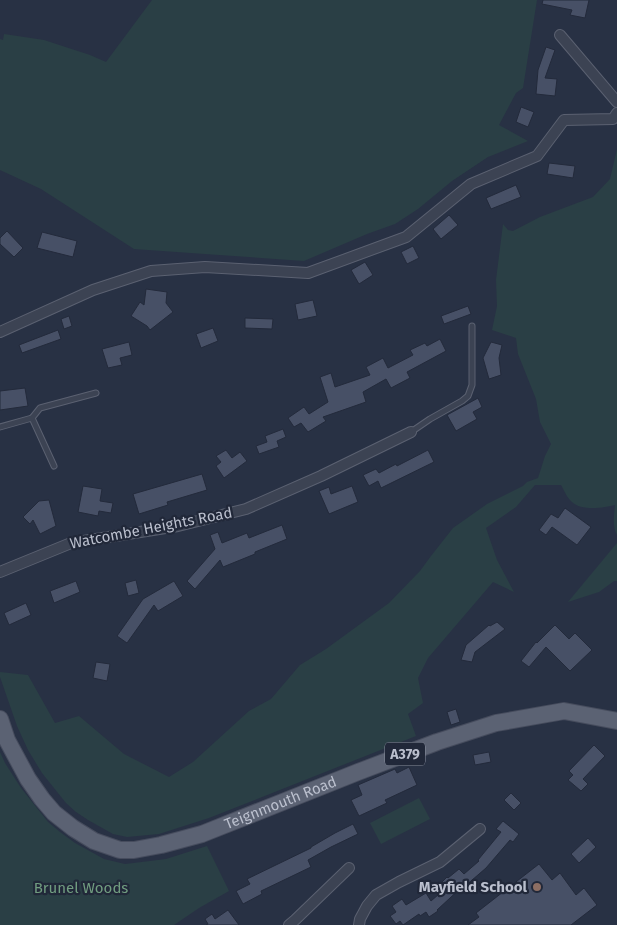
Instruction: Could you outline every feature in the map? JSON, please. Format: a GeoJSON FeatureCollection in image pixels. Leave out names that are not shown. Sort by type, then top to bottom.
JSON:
{"type":"FeatureCollection","features":[{"type":"Feature","properties":{"kind":"main road","name":"Teignmouth Road"},"geometry":{"type":"LineString","coordinates":[[0,719],[7,740],[28,779],[54,813],[94,841],[120,850],[134,850],[161,845],[202,834],[366,768],[496,723],[564,711],[617,721]]}},
{"type":"Feature","properties":{"kind":"street"},"geometry":{"type":"LineString","coordinates":[[560,35],[617,102]]}},
{"type":"Feature","properties":{"kind":"street"},"geometry":{"type":"LineString","coordinates":[[0,332],[93,290],[151,271],[205,266],[308,274],[406,237],[471,184],[538,156],[564,120],[613,119],[617,112]]}},
{"type":"Feature","properties":{"kind":"street","name":"Watcombe Heights Road"},"geometry":{"type":"LineString","coordinates":[[0,572],[70,543],[178,526],[246,509],[321,476],[411,432]]}},
{"type":"Feature","properties":{"kind":"street"},"geometry":{"type":"LineString","coordinates":[[359,925],[367,906],[376,895],[440,862],[480,829]]}},
{"type":"Feature","properties":{"kind":"street"},"geometry":{"type":"LineString","coordinates":[[294,923],[349,868]]}},
{"type":"Feature","properties":{"kind":"lane"},"geometry":{"type":"LineString","coordinates":[[411,432],[468,396],[472,384],[472,326]]}},
{"type":"Feature","properties":{"kind":"lane"},"geometry":{"type":"LineString","coordinates":[[0,427],[32,418],[40,408],[96,393]]}},
{"type":"Feature","properties":{"kind":"lane"},"geometry":{"type":"LineString","coordinates":[[32,418],[54,466]]}},
{"type":"Feature","properties":{"kind":"green space"},"geometry":{"type":"Polygon","coordinates":[[[152,0],[537,0],[523,88],[516,93],[499,125],[528,141],[488,157],[452,181],[418,209],[395,224],[304,261],[134,249],[41,189],[0,170],[0,39],[3,40],[4,34],[44,40],[106,62],[152,0]]]}},
{"type":"Feature","properties":{"kind":"green space"},"geometry":{"type":"Polygon","coordinates":[[[617,149],[617,535],[614,524],[615,505],[599,508],[581,507],[570,500],[561,485],[535,485],[516,507],[486,528],[497,560],[514,592],[493,582],[428,658],[418,678],[423,703],[408,714],[416,736],[209,818],[159,834],[127,837],[113,834],[76,812],[66,803],[42,773],[28,750],[17,726],[0,677],[0,672],[28,675],[55,723],[79,716],[124,754],[169,777],[193,762],[249,711],[271,699],[300,665],[326,649],[389,603],[420,571],[453,528],[487,504],[538,478],[551,444],[540,422],[536,399],[518,354],[516,338],[492,330],[497,306],[496,280],[503,224],[508,230],[513,231],[540,217],[593,197],[610,179],[617,149]]]}},
{"type":"Feature","properties":{"kind":"green space"},"geometry":{"type":"Polygon","coordinates":[[[617,543],[617,581],[614,581],[599,592],[568,602],[617,543]]]}},
{"type":"Feature","properties":{"kind":"green space","name":"Brunel Woods"},"geometry":{"type":"Polygon","coordinates":[[[0,752],[21,788],[48,822],[75,843],[104,859],[125,864],[166,859],[207,846],[229,891],[174,925],[0,925],[0,752]]]}},
{"type":"Feature","properties":{"kind":"green space"},"geometry":{"type":"Polygon","coordinates":[[[419,798],[430,819],[381,844],[370,823],[419,798]]]}},
{"type":"Feature","properties":{"kind":"building"},"geometry":{"type":"Polygon","coordinates":[[[543,0],[589,0],[585,18],[570,15],[572,10],[542,4],[543,0]]]}},
{"type":"Feature","properties":{"kind":"building"},"geometry":{"type":"Polygon","coordinates":[[[546,47],[555,50],[545,78],[557,79],[555,96],[536,94],[538,70],[546,47]]]}},
{"type":"Feature","properties":{"kind":"building"},"geometry":{"type":"Polygon","coordinates":[[[521,107],[534,112],[528,127],[516,122],[521,107]]]}},
{"type":"Feature","properties":{"kind":"building"},"geometry":{"type":"Polygon","coordinates":[[[549,163],[575,166],[573,178],[547,174],[549,163]]]}},
{"type":"Feature","properties":{"kind":"building"},"geometry":{"type":"Polygon","coordinates":[[[516,185],[521,197],[491,209],[486,198],[516,185]]]}},
{"type":"Feature","properties":{"kind":"building"},"geometry":{"type":"Polygon","coordinates":[[[449,215],[458,225],[441,239],[433,229],[449,215]]]}},
{"type":"Feature","properties":{"kind":"building"},"geometry":{"type":"Polygon","coordinates":[[[7,231],[23,248],[14,257],[0,244],[0,238],[7,231]]]}},
{"type":"Feature","properties":{"kind":"building"},"geometry":{"type":"Polygon","coordinates":[[[42,232],[77,241],[73,257],[37,248],[42,232]]]}},
{"type":"Feature","properties":{"kind":"building"},"geometry":{"type":"Polygon","coordinates":[[[413,246],[419,258],[407,264],[401,252],[413,246]]]}},
{"type":"Feature","properties":{"kind":"building"},"geometry":{"type":"Polygon","coordinates":[[[365,262],[373,275],[359,284],[351,270],[365,262]]]}},
{"type":"Feature","properties":{"kind":"building"},"geometry":{"type":"Polygon","coordinates":[[[146,289],[167,292],[166,303],[173,312],[150,330],[131,316],[140,302],[144,305],[146,289]]]}},
{"type":"Feature","properties":{"kind":"building"},"geometry":{"type":"Polygon","coordinates":[[[313,300],[317,316],[298,320],[295,304],[313,300]]]}},
{"type":"Feature","properties":{"kind":"building"},"geometry":{"type":"Polygon","coordinates":[[[468,306],[471,314],[444,324],[441,316],[468,306]]]}},
{"type":"Feature","properties":{"kind":"building"},"geometry":{"type":"Polygon","coordinates":[[[69,316],[72,326],[64,329],[61,319],[69,316]]]}},
{"type":"Feature","properties":{"kind":"building"},"geometry":{"type":"Polygon","coordinates":[[[245,318],[273,319],[272,329],[245,328],[245,318]]]}},
{"type":"Feature","properties":{"kind":"building"},"geometry":{"type":"Polygon","coordinates":[[[213,328],[218,341],[201,348],[196,334],[213,328]]]}},
{"type":"Feature","properties":{"kind":"building"},"geometry":{"type":"Polygon","coordinates":[[[58,330],[61,339],[22,353],[19,345],[58,330]]]}},
{"type":"Feature","properties":{"kind":"building"},"geometry":{"type":"Polygon","coordinates":[[[440,339],[446,351],[407,372],[410,378],[391,388],[386,379],[363,392],[366,402],[323,417],[326,421],[308,432],[301,423],[294,427],[288,418],[304,407],[309,414],[328,402],[320,377],[331,373],[335,387],[370,375],[366,367],[383,358],[388,368],[413,355],[410,350],[425,343],[427,346],[440,339]]]}},
{"type":"Feature","properties":{"kind":"building"},"geometry":{"type":"Polygon","coordinates":[[[129,342],[132,355],[120,358],[122,365],[108,368],[102,349],[129,342]]]}},
{"type":"Feature","properties":{"kind":"building"},"geometry":{"type":"Polygon","coordinates":[[[491,342],[502,345],[499,358],[501,375],[489,379],[483,358],[491,342]]]}},
{"type":"Feature","properties":{"kind":"building"},"geometry":{"type":"Polygon","coordinates":[[[25,388],[28,406],[0,410],[0,391],[25,388]]]}},
{"type":"Feature","properties":{"kind":"building"},"geometry":{"type":"Polygon","coordinates":[[[478,398],[482,407],[473,412],[477,419],[456,431],[447,415],[478,398]]]}},
{"type":"Feature","properties":{"kind":"building"},"geometry":{"type":"Polygon","coordinates":[[[283,429],[286,437],[277,441],[279,447],[259,454],[256,446],[267,442],[265,436],[283,429]]]}},
{"type":"Feature","properties":{"kind":"building"},"geometry":{"type":"Polygon","coordinates":[[[226,450],[232,458],[240,452],[247,461],[224,478],[216,466],[221,462],[216,456],[226,450]]]}},
{"type":"Feature","properties":{"kind":"building"},"geometry":{"type":"Polygon","coordinates":[[[428,450],[434,462],[381,488],[378,481],[369,486],[363,475],[376,469],[379,473],[428,450]]]}},
{"type":"Feature","properties":{"kind":"building"},"geometry":{"type":"Polygon","coordinates":[[[202,474],[207,490],[167,502],[168,505],[139,514],[133,494],[202,474]]]}},
{"type":"Feature","properties":{"kind":"building"},"geometry":{"type":"Polygon","coordinates":[[[83,486],[102,489],[100,501],[113,503],[111,513],[99,511],[98,516],[78,512],[83,486]]]}},
{"type":"Feature","properties":{"kind":"building"},"geometry":{"type":"Polygon","coordinates":[[[352,486],[358,502],[329,514],[319,491],[329,487],[331,494],[352,486]]]}},
{"type":"Feature","properties":{"kind":"building"},"geometry":{"type":"Polygon","coordinates":[[[49,500],[56,526],[40,534],[33,520],[30,524],[23,517],[39,501],[49,500]]]}},
{"type":"Feature","properties":{"kind":"building"},"geometry":{"type":"Polygon","coordinates":[[[565,508],[591,527],[577,545],[552,527],[546,535],[539,530],[551,514],[558,518],[565,508]]]}},
{"type":"Feature","properties":{"kind":"building"},"geometry":{"type":"Polygon","coordinates":[[[282,525],[287,539],[223,567],[220,560],[195,589],[187,581],[215,549],[210,535],[218,532],[222,543],[247,533],[249,538],[282,525]]]}},
{"type":"Feature","properties":{"kind":"building"},"geometry":{"type":"Polygon","coordinates":[[[136,580],[139,593],[128,596],[125,583],[136,580]]]}},
{"type":"Feature","properties":{"kind":"building"},"geometry":{"type":"Polygon","coordinates":[[[76,581],[80,592],[54,603],[50,591],[76,581]]]}},
{"type":"Feature","properties":{"kind":"building"},"geometry":{"type":"Polygon","coordinates":[[[174,581],[183,596],[158,611],[154,605],[127,643],[117,636],[143,599],[174,581]]]}},
{"type":"Feature","properties":{"kind":"building"},"geometry":{"type":"Polygon","coordinates":[[[26,603],[31,615],[9,625],[4,613],[26,603]]]}},
{"type":"Feature","properties":{"kind":"building"},"geometry":{"type":"Polygon","coordinates":[[[497,622],[505,629],[475,652],[472,662],[461,660],[466,645],[489,625],[497,622]]]}},
{"type":"Feature","properties":{"kind":"building"},"geometry":{"type":"Polygon","coordinates":[[[555,625],[569,639],[575,633],[592,650],[570,671],[546,647],[529,667],[521,661],[536,642],[555,625]]]}},
{"type":"Feature","properties":{"kind":"building"},"geometry":{"type":"Polygon","coordinates":[[[96,662],[110,664],[107,681],[93,678],[96,662]]]}},
{"type":"Feature","properties":{"kind":"building"},"geometry":{"type":"Polygon","coordinates":[[[456,709],[460,722],[451,725],[447,712],[456,709]]]}},
{"type":"Feature","properties":{"kind":"building"},"geometry":{"type":"Polygon","coordinates":[[[594,745],[605,756],[583,779],[588,784],[581,791],[568,780],[573,775],[569,771],[594,745]]]}},
{"type":"Feature","properties":{"kind":"building"},"geometry":{"type":"Polygon","coordinates":[[[489,752],[491,762],[475,765],[473,755],[489,752]]]}},
{"type":"Feature","properties":{"kind":"building"},"geometry":{"type":"Polygon","coordinates":[[[409,767],[417,785],[385,800],[387,803],[359,816],[351,800],[362,795],[358,785],[395,769],[397,773],[409,767]]]}},
{"type":"Feature","properties":{"kind":"building"},"geometry":{"type":"Polygon","coordinates":[[[511,793],[521,803],[514,810],[504,800],[511,793]]]}},
{"type":"Feature","properties":{"kind":"building"},"geometry":{"type":"Polygon","coordinates":[[[503,821],[519,834],[513,842],[510,840],[486,868],[429,917],[426,912],[420,916],[419,914],[403,925],[400,921],[396,924],[390,916],[396,912],[392,906],[402,899],[406,905],[426,893],[431,901],[446,888],[441,883],[447,877],[459,869],[464,874],[479,861],[501,832],[496,829],[503,821]]]}},
{"type":"Feature","properties":{"kind":"building"},"geometry":{"type":"Polygon","coordinates":[[[353,824],[358,834],[308,860],[311,867],[261,891],[262,894],[243,904],[236,891],[250,884],[247,879],[311,848],[353,824]]]}},
{"type":"Feature","properties":{"kind":"building"},"geometry":{"type":"Polygon","coordinates":[[[588,838],[596,847],[579,863],[571,854],[588,838]]]}},
{"type":"Feature","properties":{"kind":"building"},"geometry":{"type":"Polygon","coordinates":[[[539,864],[552,880],[560,873],[576,895],[584,888],[597,905],[571,925],[468,925],[479,917],[476,913],[539,864]]]}},
{"type":"Feature","properties":{"kind":"building"},"geometry":{"type":"Polygon","coordinates":[[[228,910],[239,925],[206,925],[208,924],[205,919],[212,914],[215,919],[228,910]]]}},
{"type":"Feature","properties":{"kind":"place","name":"Mayfield School"},"geometry":{"type":"Point","coordinates":[537,887]}}]}
